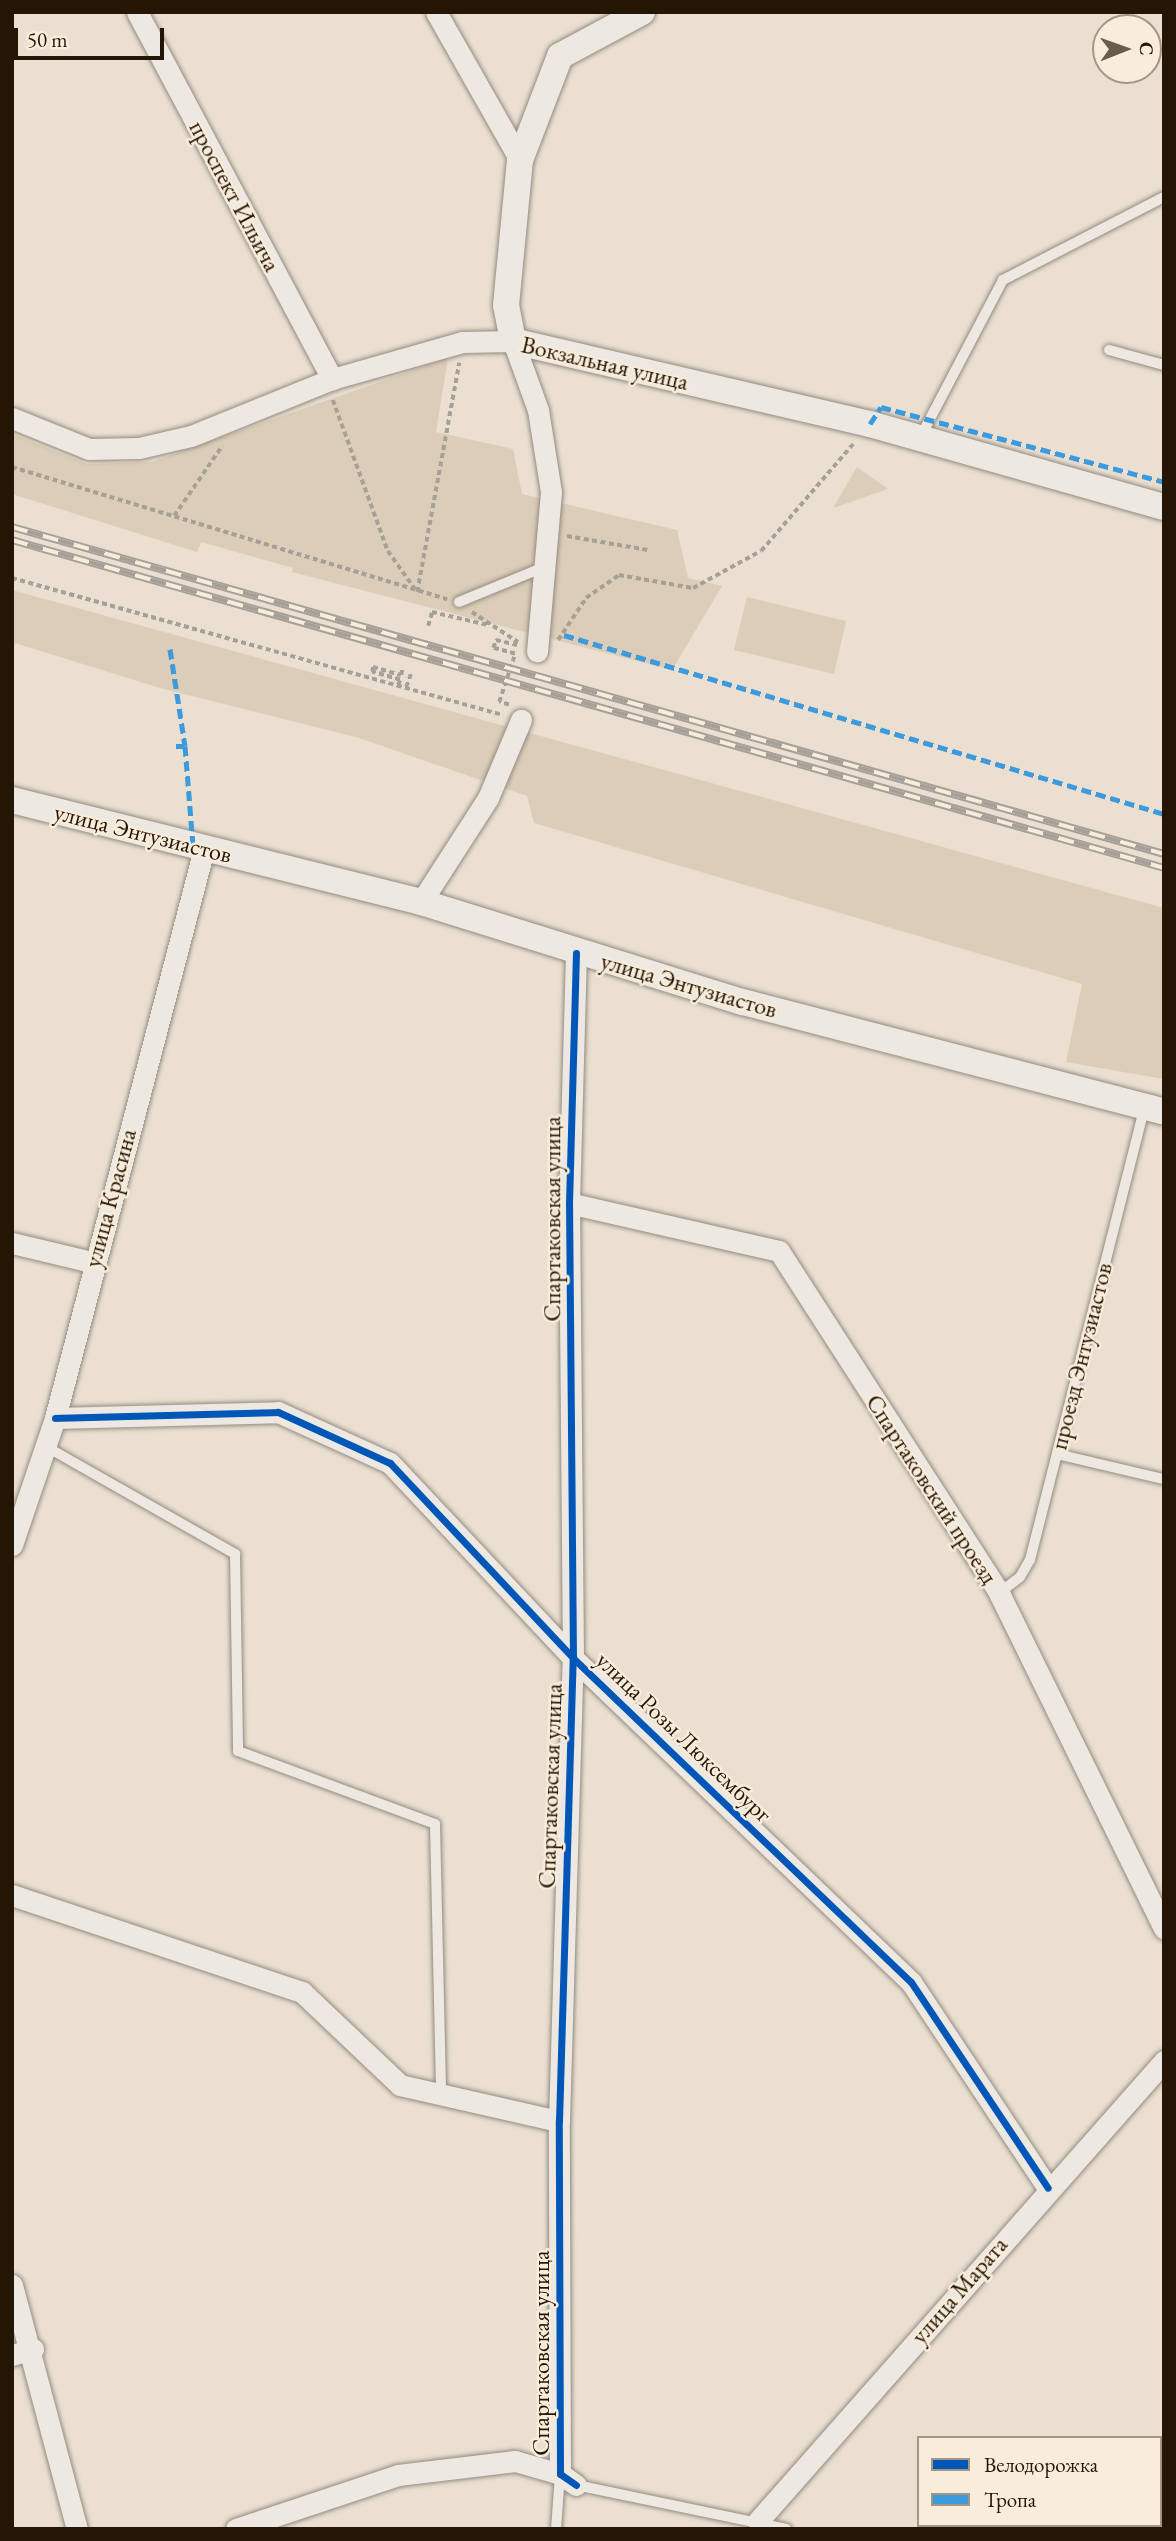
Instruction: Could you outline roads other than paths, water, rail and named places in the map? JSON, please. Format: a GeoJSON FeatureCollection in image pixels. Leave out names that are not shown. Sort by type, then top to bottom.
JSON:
{"type":"FeatureCollection","features":[{"type":"Feature","properties":{"kind":"street","name":"проспект Ильича"},"geometry":{"type":"LineString","coordinates":[[137,12],[329,380]]}},
{"type":"Feature","properties":{"kind":"street"},"geometry":{"type":"LineString","coordinates":[[436,12],[520,160]]}},
{"type":"Feature","properties":{"kind":"street"},"geometry":{"type":"LineString","coordinates":[[537,649],[551,492],[538,410],[513,341],[506,305],[520,160],[560,56],[642,12]]}},
{"type":"Feature","properties":{"kind":"street","name":"Вокзальная улица"},"geometry":{"type":"LineString","coordinates":[[12,418],[89,449],[139,448],[191,436],[329,380],[463,342],[513,341],[870,424],[1164,508]]}},
{"type":"Feature","properties":{"kind":"street"},"geometry":{"type":"LineString","coordinates":[[421,902],[488,798],[521,720]]}},
{"type":"Feature","properties":{"kind":"street","name":"улица Энтузиастов"},"geometry":{"type":"LineString","coordinates":[[12,800],[421,902],[576,954],[1154,1109]]}},
{"type":"Feature","properties":{"kind":"street","name":"улица Красина"},"geometry":{"type":"LineString","coordinates":[[12,1545],[55,1418],[92,1262],[204,849]]}},
{"type":"Feature","properties":{"kind":"street","name":"Спартаковская улица"},"geometry":{"type":"LineString","coordinates":[[568,2480],[559,2121],[573,1658],[569,1203],[576,954]]}},
{"type":"Feature","properties":{"kind":"street","name":"Спартаковский проезд"},"geometry":{"type":"LineString","coordinates":[[569,1203],[779,1251],[999,1593],[1164,1929]]}},
{"type":"Feature","properties":{"kind":"street"},"geometry":{"type":"LineString","coordinates":[[12,1244],[92,1262]]}},
{"type":"Feature","properties":{"kind":"street","name":"улица Розы Люксембург"},"geometry":{"type":"LineString","coordinates":[[55,1418],[278,1412],[390,1463],[573,1658],[911,1982],[1048,2188]]}},
{"type":"Feature","properties":{"kind":"street"},"geometry":{"type":"LineString","coordinates":[[12,1895],[302,1992],[400,2085],[559,2121]]}},
{"type":"Feature","properties":{"kind":"street","name":"улица Марата"},"geometry":{"type":"LineString","coordinates":[[758,2521],[1048,2188],[1164,2061]]}},
{"type":"Feature","properties":{"kind":"street"},"geometry":{"type":"LineString","coordinates":[[12,2285],[22,2352],[77,2529]]}},
{"type":"Feature","properties":{"kind":"street"},"geometry":{"type":"LineString","coordinates":[[236,2529],[398,2475],[515,2461],[568,2480]]}},
{"type":"Feature","properties":{"kind":"lane"},"geometry":{"type":"LineString","coordinates":[[920,438],[1003,280],[1164,197]]}},
{"type":"Feature","properties":{"kind":"lane"},"geometry":{"type":"LineString","coordinates":[[1109,350],[1164,365]]}},
{"type":"Feature","properties":{"kind":"lane"},"geometry":{"type":"LineString","coordinates":[[459,603],[544,567]]}},
{"type":"Feature","properties":{"kind":"lane","name":"проезд Энтузиастов"},"geometry":{"type":"LineString","coordinates":[[999,1593],[1020,1577],[1030,1560],[1056,1454],[1154,1109]]}},
{"type":"Feature","properties":{"kind":"lane"},"geometry":{"type":"LineString","coordinates":[[45,1446],[235,1554],[238,1751],[435,1824],[441,2094]]}},
{"type":"Feature","properties":{"kind":"lane"},"geometry":{"type":"LineString","coordinates":[[1056,1454],[1164,1479]]}},
{"type":"Feature","properties":{"kind":"lane"},"geometry":{"type":"LineString","coordinates":[[556,2529],[568,2480],[786,2529]]}},
{"type":"Feature","properties":{"kind":"railway"},"geometry":{"type":"LineString","coordinates":[[12,527],[1164,854]]}},
{"type":"Feature","properties":{"kind":"railway"},"geometry":{"type":"LineString","coordinates":[[12,540],[1164,868]]}}]}
